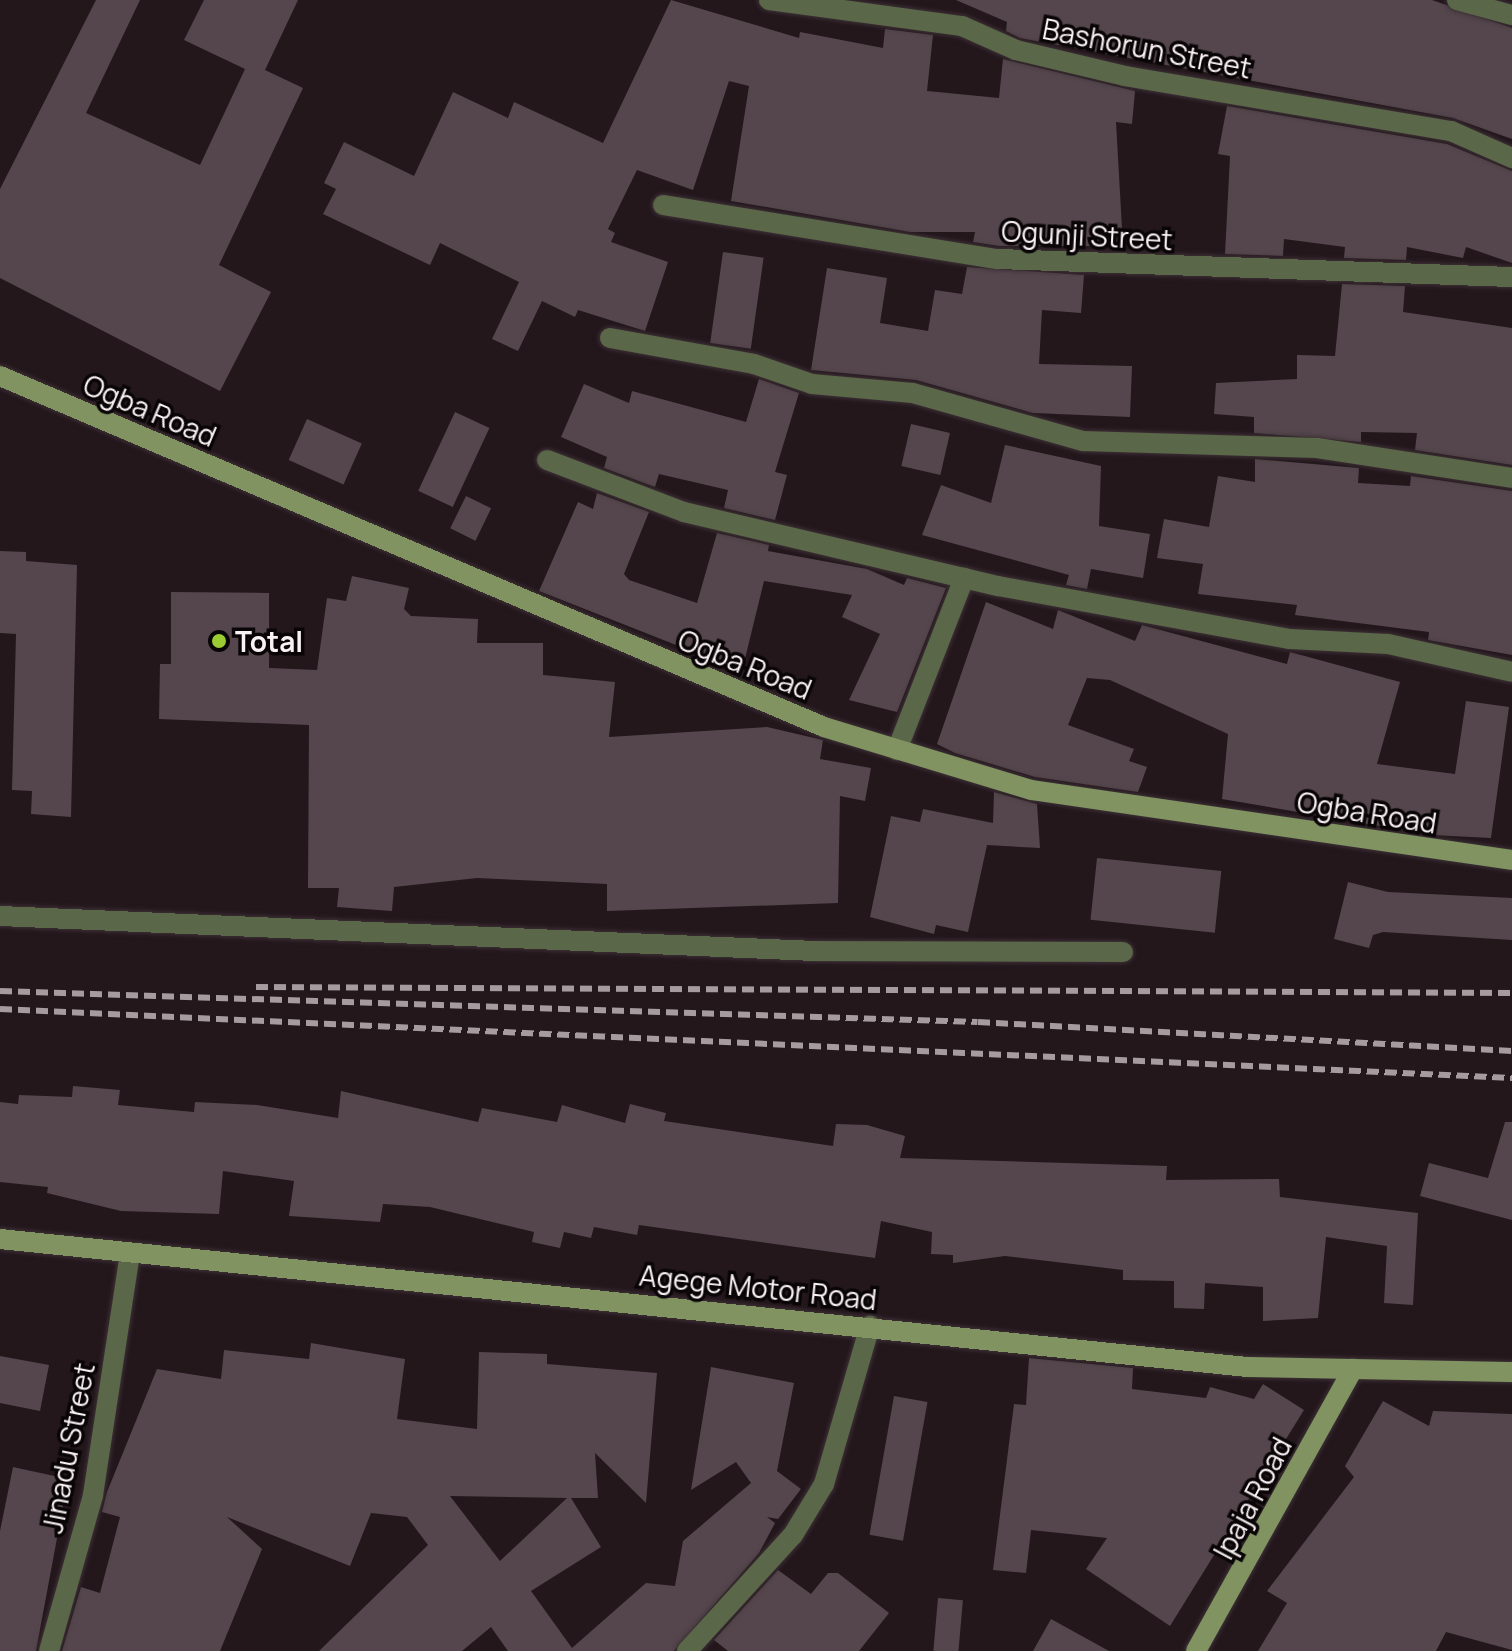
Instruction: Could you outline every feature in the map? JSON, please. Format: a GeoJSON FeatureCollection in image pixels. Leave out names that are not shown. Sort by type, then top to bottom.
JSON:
{"type":"FeatureCollection","features":[{"type":"Feature","properties":{"kind":"main road","name":"Ogba Road"},"geometry":{"type":"LineString","coordinates":[[0,376],[711,682],[897,750],[1032,790],[1512,860]]}},
{"type":"Feature","properties":{"kind":"main road","name":"Agege Motor Road"},"geometry":{"type":"LineString","coordinates":[[0,1239],[1247,1367],[1512,1372]]}},
{"type":"Feature","properties":{"kind":"main road","name":"Ipaja Road"},"geometry":{"type":"LineString","coordinates":[[1196,1651],[1353,1369]]}},
{"type":"Feature","properties":{"kind":"street","name":"Bashorun Street"},"geometry":{"type":"LineString","coordinates":[[769,0],[962,26],[1016,50],[1125,76],[1451,131],[1512,158]]}},
{"type":"Feature","properties":{"kind":"street"},"geometry":{"type":"LineString","coordinates":[[1457,0],[1512,15]]}},
{"type":"Feature","properties":{"kind":"street","name":"Ogunji Street"},"geometry":{"type":"LineString","coordinates":[[663,205],[998,259],[1512,277]]}},
{"type":"Feature","properties":{"kind":"street"},"geometry":{"type":"LineString","coordinates":[[610,338],[754,364],[812,384],[913,393],[1083,441],[1317,448],[1512,478]]}},
{"type":"Feature","properties":{"kind":"street"},"geometry":{"type":"LineString","coordinates":[[547,460],[684,512],[964,578],[1290,639],[1388,644],[1512,672]]}},
{"type":"Feature","properties":{"kind":"street"},"geometry":{"type":"LineString","coordinates":[[897,750],[964,578]]}},
{"type":"Feature","properties":{"kind":"street"},"geometry":{"type":"LineString","coordinates":[[0,916],[814,951],[1123,952]]}},
{"type":"Feature","properties":{"kind":"street","name":"Jinadu Street"},"geometry":{"type":"LineString","coordinates":[[49,1651],[93,1495],[130,1253]]}},
{"type":"Feature","properties":{"kind":"street"},"geometry":{"type":"LineString","coordinates":[[687,1651],[793,1535],[824,1484],[870,1326]]}},
{"type":"Feature","properties":{"kind":"building"},"geometry":{"type":"Polygon","coordinates":[[[96,0],[140,0],[86,113],[200,165],[245,69],[184,40],[204,0],[298,0],[265,70],[303,88],[219,265],[271,292],[220,391],[0,278],[0,189],[96,0]]]}},
{"type":"Feature","properties":{"kind":"building"},"geometry":{"type":"Polygon","coordinates":[[[671,0],[799,38],[800,32],[883,48],[885,29],[933,35],[927,91],[999,98],[1003,59],[1135,91],[1132,124],[1116,122],[1123,246],[999,246],[973,242],[975,232],[910,232],[731,201],[749,86],[729,81],[693,190],[637,170],[608,229],[615,233],[611,242],[668,262],[645,331],[578,310],[575,317],[542,301],[518,351],[492,339],[519,282],[440,243],[430,265],[323,214],[336,189],[324,183],[344,142],[414,176],[453,92],[508,118],[514,102],[603,143],[671,0]]]}},
{"type":"Feature","properties":{"kind":"building"},"geometry":{"type":"Polygon","coordinates":[[[956,0],[1432,0],[1512,28],[1512,139],[1453,118],[1020,38],[1006,31],[1007,22],[956,0]]]}},
{"type":"Feature","properties":{"kind":"building"},"geometry":{"type":"Polygon","coordinates":[[[1227,106],[1447,144],[1512,171],[1512,263],[1466,247],[1463,258],[1407,247],[1406,260],[1344,258],[1345,247],[1284,239],[1283,256],[1225,254],[1230,156],[1218,154],[1227,106]]]}},
{"type":"Feature","properties":{"kind":"building"},"geometry":{"type":"Polygon","coordinates":[[[723,252],[764,258],[751,349],[710,343],[723,252]]]}},
{"type":"Feature","properties":{"kind":"building"},"geometry":{"type":"Polygon","coordinates":[[[967,267],[1084,275],[1081,313],[1042,310],[1039,364],[1132,366],[1130,417],[1033,413],[916,380],[811,370],[827,268],[887,278],[880,323],[928,331],[935,290],[962,294],[967,267]]]}},
{"type":"Feature","properties":{"kind":"building"},"geometry":{"type":"Polygon","coordinates":[[[1342,284],[1405,286],[1403,312],[1512,328],[1512,465],[1415,450],[1417,433],[1361,432],[1361,442],[1254,433],[1254,417],[1214,414],[1216,383],[1297,379],[1297,355],[1335,356],[1342,284]]]}},
{"type":"Feature","properties":{"kind":"building"},"geometry":{"type":"Polygon","coordinates":[[[759,379],[799,393],[775,472],[787,475],[775,520],[724,508],[728,490],[659,474],[655,487],[604,468],[607,457],[561,437],[584,384],[629,403],[632,391],[746,422],[759,379]]]}},
{"type":"Feature","properties":{"kind":"building"},"geometry":{"type":"Polygon","coordinates":[[[455,412],[489,428],[453,507],[418,491],[455,412]]]}},
{"type":"Feature","properties":{"kind":"building"},"geometry":{"type":"Polygon","coordinates":[[[307,419],[362,443],[344,485],[289,460],[307,419]]]}},
{"type":"Feature","properties":{"kind":"building"},"geometry":{"type":"Polygon","coordinates":[[[911,424],[950,433],[940,475],[901,466],[911,424]]]}},
{"type":"Feature","properties":{"kind":"building"},"geometry":{"type":"Polygon","coordinates":[[[1005,445],[1101,466],[1099,526],[1150,534],[1143,578],[1091,569],[1087,589],[1066,585],[1069,575],[922,535],[941,485],[991,503],[1005,445]]]}},
{"type":"Feature","properties":{"kind":"building"},"geometry":{"type":"Polygon","coordinates":[[[1255,459],[1359,468],[1358,483],[1410,486],[1411,476],[1512,491],[1512,655],[1428,640],[1429,632],[1295,615],[1297,605],[1198,594],[1203,564],[1157,558],[1164,519],[1209,527],[1218,476],[1255,482],[1255,459]]]}},
{"type":"Feature","properties":{"kind":"building"},"geometry":{"type":"Polygon","coordinates":[[[597,493],[649,512],[624,574],[629,580],[697,603],[717,533],[769,545],[768,551],[867,569],[904,585],[907,578],[946,588],[897,712],[849,700],[880,634],[842,617],[852,595],[764,581],[742,671],[539,591],[578,502],[593,509],[597,493]]]}},
{"type":"Feature","properties":{"kind":"building"},"geometry":{"type":"Polygon","coordinates":[[[466,496],[491,508],[475,541],[450,528],[466,496]]]}},
{"type":"Feature","properties":{"kind":"building"},"geometry":{"type":"Polygon","coordinates":[[[0,551],[26,552],[26,561],[77,565],[71,817],[31,814],[32,791],[12,790],[16,634],[0,633],[0,551]]]}},
{"type":"Feature","properties":{"kind":"building"},"geometry":{"type":"Polygon","coordinates":[[[352,576],[409,588],[404,609],[411,616],[478,619],[477,643],[543,643],[543,675],[615,682],[609,737],[767,727],[823,740],[820,759],[871,768],[865,801],[840,796],[838,903],[607,911],[607,884],[477,878],[394,887],[392,911],[337,907],[339,888],[308,888],[309,725],[159,719],[160,664],[171,664],[171,592],[269,593],[269,668],[317,670],[327,598],[346,601],[352,576]]]}},
{"type":"Feature","properties":{"kind":"building"},"geometry":{"type":"Polygon","coordinates":[[[986,602],[1053,629],[1058,610],[1135,641],[1142,625],[1287,664],[1290,652],[1400,682],[1377,764],[1455,774],[1466,701],[1509,707],[1491,838],[1431,835],[1222,799],[1228,734],[1110,680],[1087,678],[1068,725],[1134,749],[1129,761],[1147,767],[1138,792],[1035,777],[955,753],[937,744],[986,602]]]}},
{"type":"Feature","properties":{"kind":"building"},"geometry":{"type":"Polygon","coordinates":[[[994,792],[1037,804],[1040,848],[987,845],[968,932],[936,925],[934,934],[870,917],[891,816],[920,822],[923,809],[993,823],[994,792]]]}},
{"type":"Feature","properties":{"kind":"building"},"geometry":{"type":"Polygon","coordinates":[[[1097,858],[1221,871],[1215,933],[1091,920],[1097,858]]]}},
{"type":"Feature","properties":{"kind":"building"},"geometry":{"type":"Polygon","coordinates":[[[1348,882],[1388,892],[1512,898],[1512,940],[1383,932],[1373,935],[1369,948],[1334,939],[1348,882]]]}},
{"type":"Feature","properties":{"kind":"building"},"geometry":{"type":"Polygon","coordinates":[[[73,1086],[120,1090],[118,1105],[194,1112],[195,1102],[257,1105],[338,1118],[341,1091],[478,1122],[482,1108],[557,1122],[562,1105],[625,1123],[630,1104],[666,1113],[664,1121],[833,1146],[836,1124],[867,1125],[905,1136],[900,1158],[1167,1166],[1166,1180],[1279,1179],[1280,1197],[1418,1213],[1413,1305],[1384,1303],[1387,1246],[1326,1237],[1318,1318],[1263,1321],[1263,1287],[1205,1283],[1204,1309],[1174,1308],[1174,1281],[1123,1280],[1123,1270],[1005,1256],[953,1263],[953,1255],[931,1254],[932,1232],[881,1221],[875,1258],[639,1225],[637,1235],[594,1227],[591,1238],[564,1232],[560,1248],[532,1242],[534,1232],[430,1207],[383,1204],[380,1222],[289,1216],[294,1181],[223,1171],[219,1214],[121,1211],[47,1193],[48,1187],[0,1182],[0,1102],[18,1104],[19,1095],[72,1097],[73,1086]]]}},
{"type":"Feature","properties":{"kind":"building"},"geometry":{"type":"Polygon","coordinates":[[[1505,1122],[1512,1122],[1512,1220],[1420,1196],[1429,1163],[1488,1178],[1505,1122]]]}},
{"type":"Feature","properties":{"kind":"building"},"geometry":{"type":"Polygon","coordinates":[[[311,1343],[405,1359],[397,1419],[477,1429],[479,1352],[547,1354],[547,1364],[657,1373],[646,1503],[595,1453],[598,1498],[571,1498],[601,1547],[531,1591],[572,1648],[646,1583],[675,1586],[683,1541],[751,1483],[736,1462],[691,1490],[711,1367],[794,1383],[777,1471],[801,1489],[778,1519],[767,1517],[775,1523],[759,1553],[674,1651],[508,1651],[491,1627],[462,1651],[319,1651],[428,1545],[407,1517],[371,1513],[350,1566],[227,1517],[262,1549],[220,1651],[62,1651],[81,1587],[100,1593],[120,1517],[102,1512],[107,1492],[157,1369],[221,1379],[224,1350],[309,1359],[311,1343]],[[450,1496],[500,1561],[567,1498],[450,1496]]]}},
{"type":"Feature","properties":{"kind":"building"},"geometry":{"type":"Polygon","coordinates":[[[0,1356],[49,1365],[40,1411],[0,1403],[0,1356]]]}},
{"type":"Feature","properties":{"kind":"building"},"geometry":{"type":"Polygon","coordinates":[[[1029,1358],[1133,1368],[1132,1389],[1206,1398],[1210,1387],[1254,1399],[1263,1384],[1304,1410],[1170,1626],[1086,1569],[1107,1538],[1031,1530],[1026,1573],[993,1570],[1014,1404],[1026,1405],[1029,1358]]]}},
{"type":"Feature","properties":{"kind":"building"},"geometry":{"type":"Polygon","coordinates":[[[894,1396],[927,1402],[903,1541],[870,1535],[894,1396]]]}},
{"type":"Feature","properties":{"kind":"building"},"geometry":{"type":"Polygon","coordinates":[[[1383,1401],[1429,1426],[1433,1411],[1512,1414],[1512,1650],[1446,1632],[1436,1651],[1258,1651],[1287,1603],[1267,1591],[1354,1477],[1345,1466],[1383,1401]]]}},
{"type":"Feature","properties":{"kind":"building"},"geometry":{"type":"Polygon","coordinates":[[[13,1467],[68,1479],[36,1651],[0,1651],[0,1531],[13,1467]]]}},
{"type":"Feature","properties":{"kind":"building"},"geometry":{"type":"Polygon","coordinates":[[[778,1570],[811,1594],[828,1573],[838,1573],[889,1613],[859,1651],[728,1651],[714,1640],[778,1570]]]}},
{"type":"Feature","properties":{"kind":"building"},"geometry":{"type":"Polygon","coordinates":[[[938,1598],[963,1600],[958,1651],[933,1651],[938,1598]]]}},
{"type":"Feature","properties":{"kind":"building"},"geometry":{"type":"Polygon","coordinates":[[[1051,1619],[1109,1651],[1033,1651],[1051,1619]]]}},
{"type":"Feature","properties":{"kind":"railway"},"geometry":{"type":"LineString","coordinates":[[256,987],[1512,993]]}},
{"type":"Feature","properties":{"kind":"railway"},"geometry":{"type":"LineString","coordinates":[[0,991],[978,1022],[1512,1051]]}},
{"type":"Feature","properties":{"kind":"railway"},"geometry":{"type":"LineString","coordinates":[[0,1009],[1512,1078]]}},
{"type":"Feature","properties":{"kind":"place","name":"Total"},"geometry":{"type":"Point","coordinates":[219,641]}}]}
